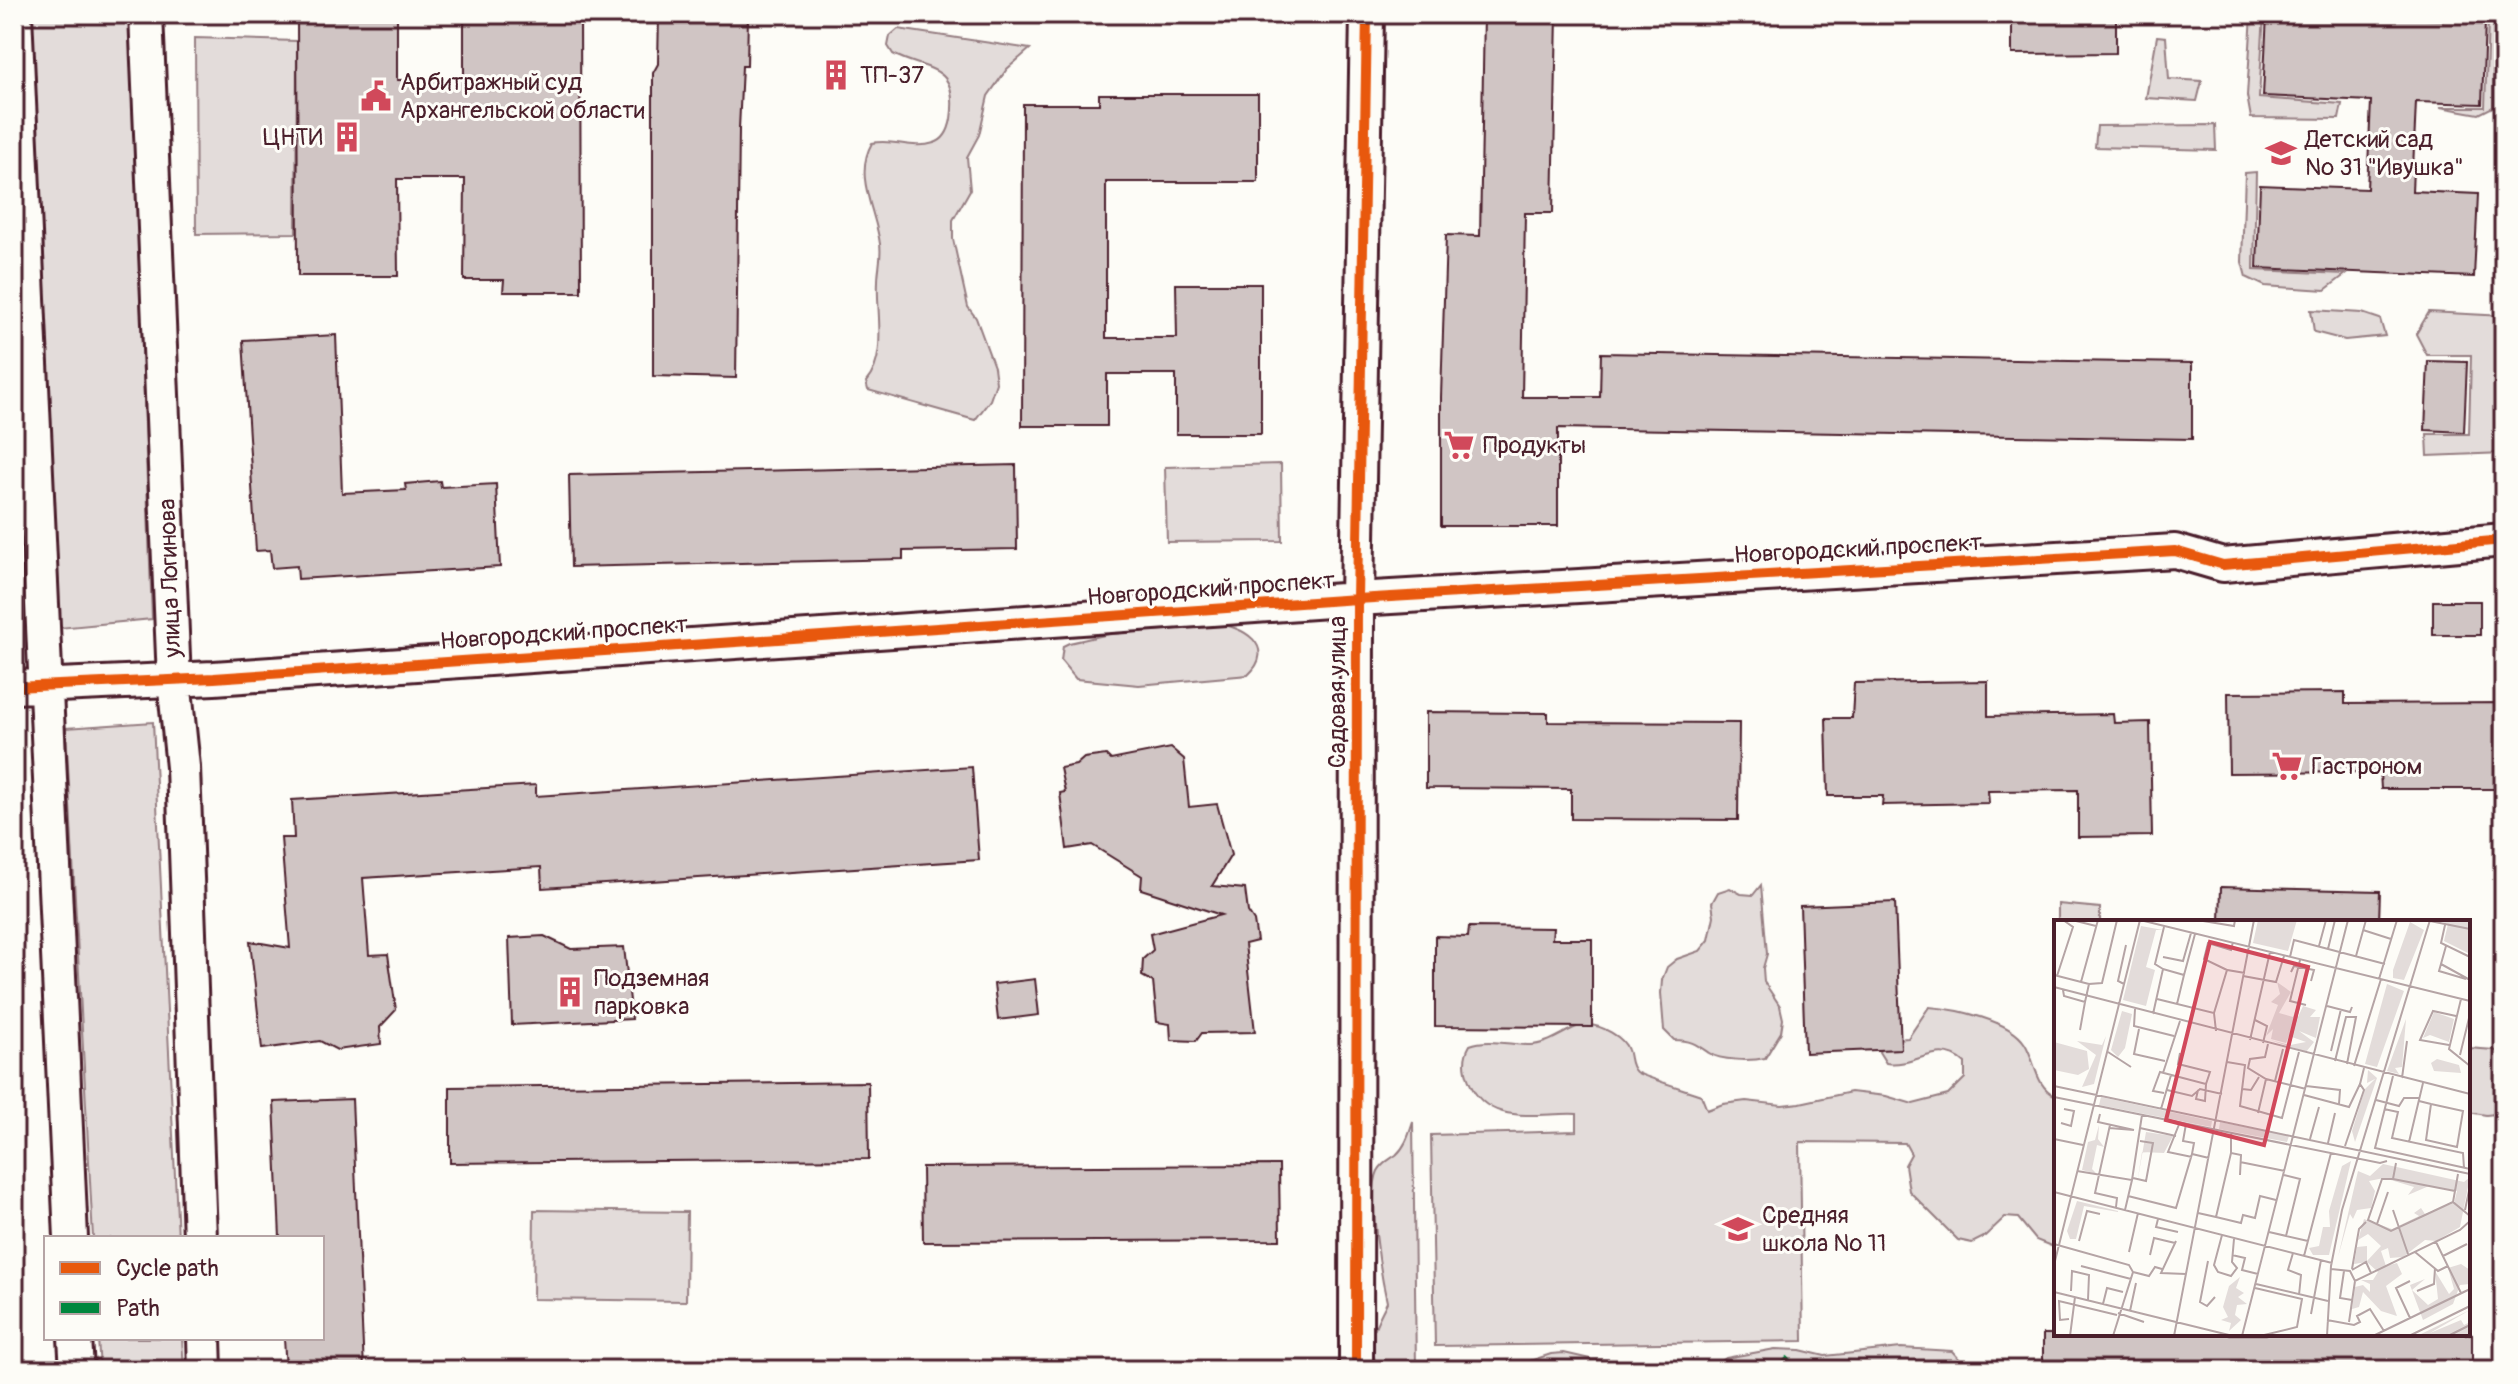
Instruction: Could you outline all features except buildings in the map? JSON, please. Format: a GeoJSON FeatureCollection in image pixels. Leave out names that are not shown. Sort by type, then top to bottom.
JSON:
{"type":"FeatureCollection","features":[{"type":"Feature","properties":{"kind":"street"},"geometry":{"type":"LineString","coordinates":[[15,14],[71,1236]]}},
{"type":"Feature","properties":{"kind":"street","name":"улица Логинова"},"geometry":{"type":"LineString","coordinates":[[146,14],[174,680],[183,767],[200,1236]]}},
{"type":"Feature","properties":{"kind":"street","name":"Садовая улица"},"geometry":{"type":"LineString","coordinates":[[1356,1370],[1357,599],[1367,14]]}},
{"type":"Feature","properties":{"kind":"street","name":"Новгородский проспект"},"geometry":{"type":"LineString","coordinates":[[14,687],[174,680],[1357,599],[2175,551],[2223,565],[2504,540]]}},
{"type":"Feature","properties":{"kind":"street"},"geometry":{"type":"LineString","coordinates":[[75,1340],[77,1370]]}},
{"type":"Feature","properties":{"kind":"street"},"geometry":{"type":"LineString","coordinates":[[204,1340],[205,1370]]}},
{"type":"Feature","properties":{"kind":"shaded area"},"geometry":{"type":"Polygon","coordinates":[[[31,14],[130,14],[152,619],[59,628],[31,14]]]}},
{"type":"Feature","properties":{"kind":"shaded area"},"geometry":{"type":"Polygon","coordinates":[[[2252,14],[2264,14],[2259,98],[2342,104],[2339,119],[2251,118],[2247,96],[2252,14]]]}},
{"type":"Feature","properties":{"kind":"shaded area"},"geometry":{"type":"Polygon","coordinates":[[[2434,14],[2494,14],[2493,107],[2479,114],[2440,107],[2485,107],[2488,19],[2434,14]]]}},
{"type":"Feature","properties":{"kind":"shaded area"},"geometry":{"type":"Polygon","coordinates":[[[898,29],[1030,49],[1007,69],[988,96],[979,135],[967,157],[970,190],[953,220],[953,239],[968,307],[976,318],[994,367],[996,383],[990,400],[975,420],[868,390],[866,382],[873,372],[879,347],[878,281],[881,254],[865,181],[867,155],[872,143],[926,145],[938,142],[946,134],[951,119],[952,101],[945,79],[938,72],[893,54],[888,46],[890,36],[898,29]]]}},
{"type":"Feature","properties":{"kind":"shaded area"},"geometry":{"type":"Polygon","coordinates":[[[2157,36],[2166,37],[2169,79],[2202,81],[2197,101],[2146,98],[2157,36]]]}},
{"type":"Feature","properties":{"kind":"shaded area"},"geometry":{"type":"Polygon","coordinates":[[[195,38],[297,41],[296,233],[196,234],[195,38]]]}},
{"type":"Feature","properties":{"kind":"shaded area"},"geometry":{"type":"Polygon","coordinates":[[[2215,125],[2216,150],[2095,147],[2097,126],[2215,125]]]}},
{"type":"Feature","properties":{"kind":"shaded area"},"geometry":{"type":"Polygon","coordinates":[[[2256,172],[2254,270],[2346,274],[2325,290],[2265,286],[2246,277],[2242,262],[2245,173],[2256,172]]]}},
{"type":"Feature","properties":{"kind":"shaded area"},"geometry":{"type":"Polygon","coordinates":[[[2311,310],[2362,313],[2380,319],[2385,336],[2345,340],[2314,332],[2311,310]]]}},
{"type":"Feature","properties":{"kind":"shaded area"},"geometry":{"type":"Polygon","coordinates":[[[2429,312],[2504,316],[2504,453],[2428,456],[2427,434],[2469,434],[2471,355],[2427,355],[2416,334],[2429,312]]]}},
{"type":"Feature","properties":{"kind":"shaded area"},"geometry":{"type":"Polygon","coordinates":[[[1281,464],[1282,541],[1167,542],[1165,467],[1281,464]]]}},
{"type":"Feature","properties":{"kind":"shaded area"},"geometry":{"type":"Polygon","coordinates":[[[1214,624],[1236,628],[1253,639],[1259,655],[1248,675],[1139,685],[1076,679],[1061,661],[1063,646],[1069,643],[1109,634],[1214,624]]]}},
{"type":"Feature","properties":{"kind":"shaded area"},"geometry":{"type":"Polygon","coordinates":[[[153,722],[178,1236],[93,1236],[66,728],[153,722]]]}},
{"type":"Feature","properties":{"kind":"shaded area"},"geometry":{"type":"Polygon","coordinates":[[[1761,885],[1767,954],[1763,968],[1764,982],[1780,1006],[1783,1019],[1781,1032],[1765,1058],[1752,1060],[1721,1058],[1693,1043],[1674,1040],[1664,1030],[1661,993],[1667,967],[1677,959],[1700,951],[1709,940],[1714,916],[1712,903],[1718,892],[1730,888],[1741,894],[1753,895],[1761,885]]]}},
{"type":"Feature","properties":{"kind":"shaded area"},"geometry":{"type":"Polygon","coordinates":[[[2058,904],[2100,908],[2100,920],[2058,920],[2058,904]]]}},
{"type":"Feature","properties":{"kind":"shaded area"},"geometry":{"type":"Polygon","coordinates":[[[1929,1007],[1967,1013],[1995,1022],[2025,1044],[2040,1080],[2054,1095],[2054,1247],[2036,1240],[2018,1218],[2005,1217],[1984,1237],[1972,1243],[1958,1240],[1909,1191],[1905,1165],[1911,1154],[1905,1143],[1800,1142],[1803,1341],[1435,1346],[1431,1135],[1577,1131],[1577,1114],[1516,1114],[1488,1106],[1477,1096],[1467,1076],[1465,1058],[1470,1045],[1491,1042],[1538,1044],[1582,1026],[1605,1029],[1626,1045],[1636,1072],[1701,1095],[1707,1110],[1746,1101],[1782,1105],[1800,1103],[1851,1092],[1886,1096],[1913,1104],[1948,1095],[1965,1078],[1965,1063],[1945,1054],[1886,1063],[1879,1052],[1884,1040],[1908,1038],[1929,1007]]]}},
{"type":"Feature","properties":{"kind":"shaded area"},"geometry":{"type":"Polygon","coordinates":[[[2470,1048],[2494,1050],[2504,1056],[2504,1113],[2470,1112],[2470,1048]]]}},
{"type":"Feature","properties":{"kind":"shaded area"},"geometry":{"type":"Polygon","coordinates":[[[1413,1122],[1416,1370],[1406,1370],[1375,1361],[1373,1351],[1374,1330],[1387,1302],[1376,1235],[1374,1198],[1378,1171],[1402,1148],[1413,1122]]]}},
{"type":"Feature","properties":{"kind":"shaded area"},"geometry":{"type":"Polygon","coordinates":[[[534,1210],[687,1212],[686,1301],[533,1299],[534,1210]]]}},
{"type":"Feature","properties":{"kind":"shaded area"},"geometry":{"type":"Polygon","coordinates":[[[98,1340],[182,1340],[184,1370],[100,1370],[98,1340]]]}},
{"type":"Feature","properties":{"kind":"shaded area"},"geometry":{"type":"Polygon","coordinates":[[[1901,1348],[1952,1351],[1961,1361],[1962,1370],[1715,1370],[1715,1366],[1726,1358],[1775,1349],[1800,1350],[1825,1356],[1901,1348]]]}},
{"type":"Feature","properties":{"kind":"shaded area"},"geometry":{"type":"Polygon","coordinates":[[[1564,1353],[1590,1359],[1666,1361],[1676,1370],[1531,1370],[1530,1361],[1564,1353]]]}},
{"type":"Feature","properties":{"kind":"marked path"},"geometry":{"type":"LineString","coordinates":[[1779,1370],[1793,1356]]}},
{"type":"Feature","properties":{"kind":"cycle path"},"geometry":{"type":"LineString","coordinates":[[1356,1370],[1357,599],[1367,14]]}},
{"type":"Feature","properties":{"kind":"cycle path"},"geometry":{"type":"LineString","coordinates":[[14,687],[214,678],[1357,599],[2175,551],[2223,565],[2504,540]]}},
{"type":"Feature","properties":{"kind":"place","name":"ТП-37"},"geometry":{"type":"Point","coordinates":[836,75]}},
{"type":"Feature","properties":{"kind":"place","name":"Арбитражный суд Архангельской области"},"geometry":{"type":"Point","coordinates":[376,96]}},
{"type":"Feature","properties":{"kind":"place","name":"ЦНТИ"},"geometry":{"type":"Point","coordinates":[347,137]}},
{"type":"Feature","properties":{"kind":"place","name":"Детский сад № 31 \"Ивушка\""},"geometry":{"type":"Point","coordinates":[2281,153]}},
{"type":"Feature","properties":{"kind":"place","name":"Продукты"},"geometry":{"type":"Point","coordinates":[1459,445]}},
{"type":"Feature","properties":{"kind":"place","name":"Гастроном"},"geometry":{"type":"Point","coordinates":[2287,766]}},
{"type":"Feature","properties":{"kind":"place","name":"Подземная парковка"},"geometry":{"type":"Point","coordinates":[570,992]}},
{"type":"Feature","properties":{"kind":"place","name":"Средняя школа № 11"},"geometry":{"type":"Point","coordinates":[1738,1229]}}]}
